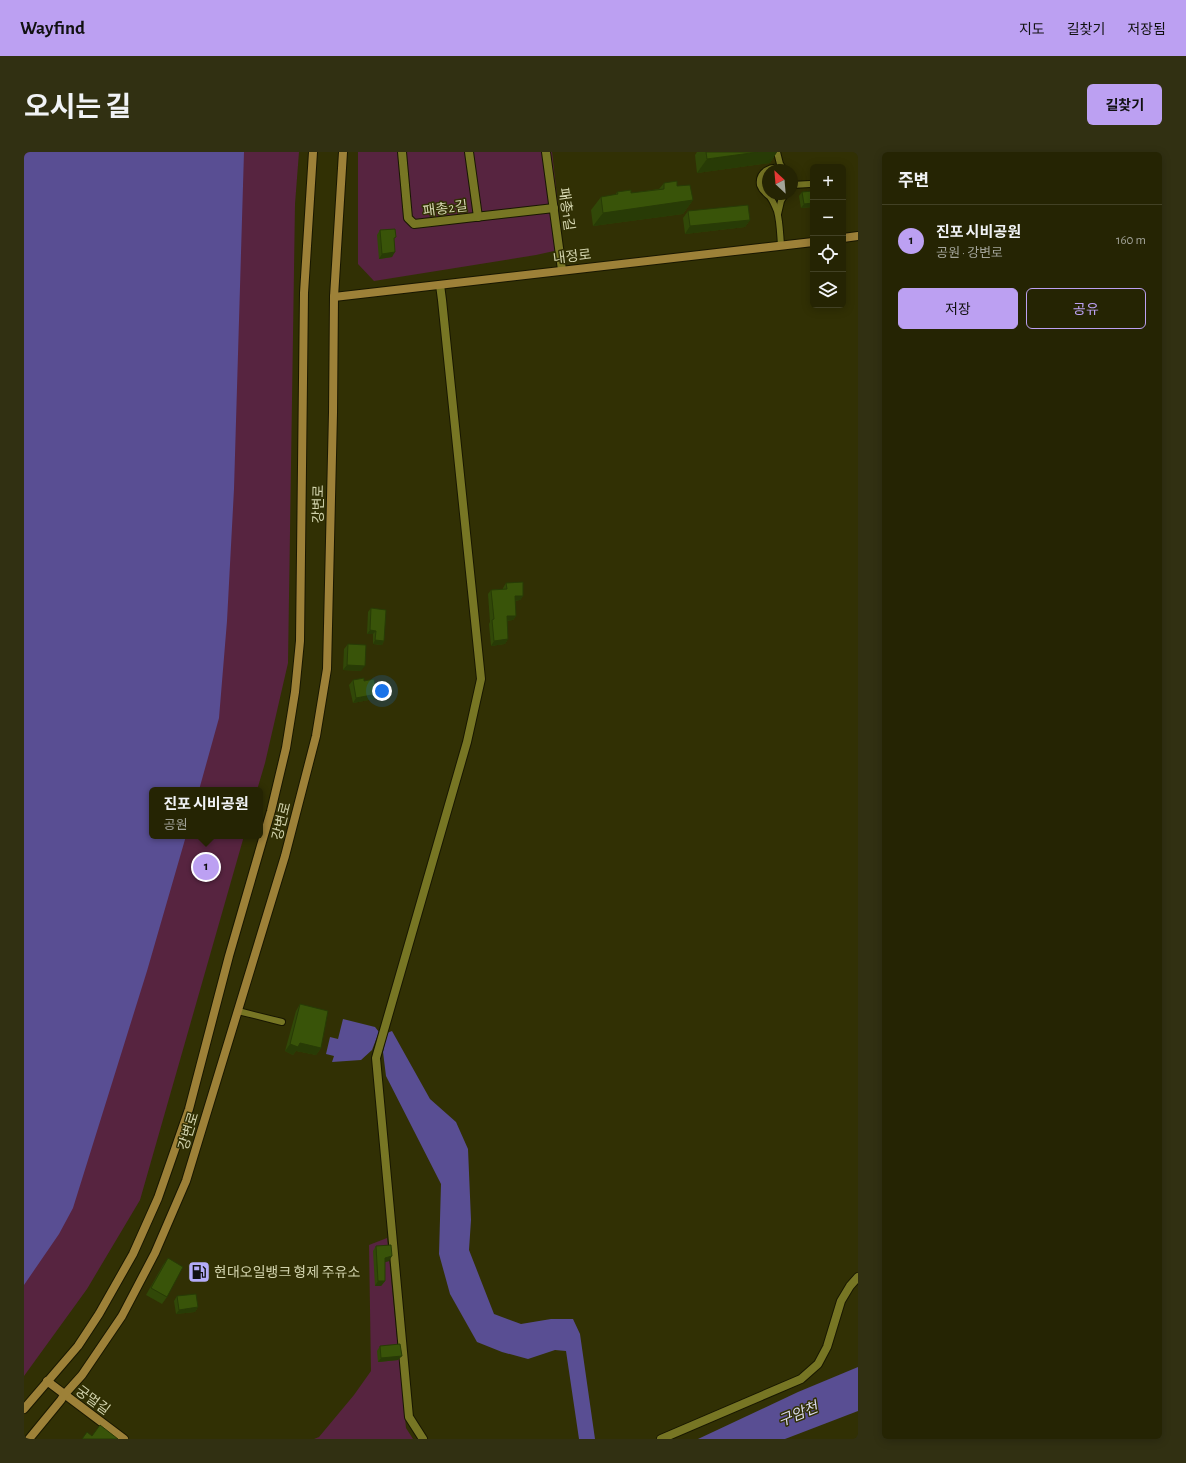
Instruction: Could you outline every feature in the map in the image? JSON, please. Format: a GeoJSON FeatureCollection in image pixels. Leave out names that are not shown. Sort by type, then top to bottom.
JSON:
{"type":"FeatureCollection","features":[{"type":"Feature","properties":{"kind":"street","name":"강변로"},"geometry":{"type":"LineString","coordinates":[[263,838],[286,748],[295,692],[300,640],[304,293],[313,152]]}},
{"type":"Feature","properties":{"kind":"street","name":"강변로"},"geometry":{"type":"LineString","coordinates":[[29,1439],[82,1375],[122,1316],[155,1253],[186,1181],[287,849],[316,736],[327,669],[334,297],[343,152]]}},
{"type":"Feature","properties":{"kind":"street","name":"패총2길"},"geometry":{"type":"LineString","coordinates":[[402,152],[408,218],[414,224],[554,208]]}},
{"type":"Feature","properties":{"kind":"street"},"geometry":{"type":"LineString","coordinates":[[470,152],[478,217]]}},
{"type":"Feature","properties":{"kind":"street","name":"패총1길"},"geometry":{"type":"LineString","coordinates":[[546,152],[562,270]]}},
{"type":"Feature","properties":{"kind":"street"},"geometry":{"type":"LineString","coordinates":[[846,238],[858,236]]}},
{"type":"Feature","properties":{"kind":"street","name":"내정로"},"geometry":{"type":"LineString","coordinates":[[334,297],[810,242]]}},
{"type":"Feature","properties":{"kind":"street"},"geometry":{"type":"LineString","coordinates":[[423,1439],[409,1417],[376,1058],[467,742],[481,680],[440,285]]}},
{"type":"Feature","properties":{"kind":"street","name":"강변로"},"geometry":{"type":"LineString","coordinates":[[24,1409],[78,1346],[99,1314],[133,1254],[158,1198],[189,1109],[228,956],[263,839]]}},
{"type":"Feature","properties":{"kind":"street"},"geometry":{"type":"LineString","coordinates":[[661,1439],[801,1379],[818,1364],[827,1347],[841,1301],[850,1286],[858,1277]]}},
{"type":"Feature","properties":{"kind":"street","name":"궁멀길"},"geometry":{"type":"LineString","coordinates":[[47,1381],[124,1439]]}},
{"type":"Feature","properties":{"kind":"lane"},"geometry":{"type":"LineString","coordinates":[[774,164],[777,154]]}},
{"type":"Feature","properties":{"kind":"lane"},"geometry":{"type":"LineString","coordinates":[[777,154],[781,164]]}},
{"type":"Feature","properties":{"kind":"lane"},"geometry":{"type":"LineString","coordinates":[[762,177],[762,188]]}},
{"type":"Feature","properties":{"kind":"lane"},"geometry":{"type":"LineString","coordinates":[[798,185],[810,184]]}},
{"type":"Feature","properties":{"kind":"lane"},"geometry":{"type":"LineString","coordinates":[[772,200],[778,216],[781,245]]}},
{"type":"Feature","properties":{"kind":"lane"},"geometry":{"type":"LineString","coordinates":[[778,216],[783,200]]}},
{"type":"Feature","properties":{"kind":"lane"},"geometry":{"type":"LineString","coordinates":[[238,1011],[282,1022]]}},
{"type":"Feature","properties":{"kind":"shaded area"},"geometry":{"type":"Polygon","coordinates":[[[24,152],[299,152],[295,204],[288,663],[265,763],[258,787],[149,787],[149,839],[243,839],[140,1200],[87,1289],[24,1376],[24,152]]]}},
{"type":"Feature","properties":{"kind":"shaded area"},"geometry":{"type":"Polygon","coordinates":[[[358,152],[552,152],[563,249],[536,255],[374,281],[358,264],[358,152]]]}},
{"type":"Feature","properties":{"kind":"shaded area"},"geometry":{"type":"Polygon","coordinates":[[[387,1238],[406,1428],[413,1439],[314,1439],[319,1437],[354,1395],[371,1371],[369,1245],[387,1238]]]}},
{"type":"Feature","properties":{"kind":"water"},"geometry":{"type":"Polygon","coordinates":[[[24,152],[244,152],[234,489],[227,621],[219,718],[200,787],[149,787],[149,839],[185,839],[147,971],[73,1208],[59,1234],[24,1285],[24,152]]]}},
{"type":"Feature","properties":{"kind":"water"},"geometry":{"type":"Polygon","coordinates":[[[343,1019],[375,1027],[379,1032],[372,1050],[361,1060],[332,1062],[334,1056],[326,1054],[330,1037],[338,1039],[343,1019]]]}},
{"type":"Feature","properties":{"kind":"water"},"geometry":{"type":"Polygon","coordinates":[[[392,1031],[430,1099],[456,1122],[468,1149],[471,1220],[469,1250],[494,1314],[521,1324],[551,1319],[573,1319],[580,1334],[595,1439],[579,1439],[566,1351],[555,1350],[528,1359],[502,1352],[477,1342],[450,1294],[439,1254],[441,1184],[386,1076],[383,1052],[387,1033],[392,1031]]]}},
{"type":"Feature","properties":{"kind":"water","name":"구암천"},"geometry":{"type":"Polygon","coordinates":[[[858,1367],[858,1411],[785,1439],[698,1439],[798,1392],[858,1367]]]}},
{"type":"Feature","properties":{"kind":"building"},"geometry":{"type":"Polygon","coordinates":[[[706,152],[758,152],[707,159],[706,152]]]}},
{"type":"Feature","properties":{"kind":"building"},"geometry":{"type":"Polygon","coordinates":[[[677,181],[677,186],[690,185],[693,200],[603,213],[601,197],[618,194],[617,192],[631,190],[631,193],[664,189],[664,183],[677,181]]]}},
{"type":"Feature","properties":{"kind":"building"},"geometry":{"type":"Polygon","coordinates":[[[810,191],[810,203],[804,204],[802,192],[810,191]]]}},
{"type":"Feature","properties":{"kind":"building"},"geometry":{"type":"Polygon","coordinates":[[[748,205],[750,220],[690,226],[688,211],[748,205]]]}},
{"type":"Feature","properties":{"kind":"building"},"geometry":{"type":"Polygon","coordinates":[[[395,229],[395,252],[382,254],[380,230],[395,229]]]}},
{"type":"Feature","properties":{"kind":"building"},"geometry":{"type":"Polygon","coordinates":[[[523,582],[523,596],[515,596],[516,616],[507,616],[508,639],[494,641],[492,620],[494,619],[491,590],[507,589],[506,583],[523,582]]]}},
{"type":"Feature","properties":{"kind":"building"},"geometry":{"type":"Polygon","coordinates":[[[371,608],[386,610],[384,641],[375,640],[376,631],[370,630],[371,608]]]}},
{"type":"Feature","properties":{"kind":"building"},"geometry":{"type":"Polygon","coordinates":[[[348,644],[366,645],[365,666],[347,665],[348,644]]]}},
{"type":"Feature","properties":{"kind":"building"},"geometry":{"type":"Polygon","coordinates":[[[364,678],[364,681],[374,679],[377,694],[356,698],[353,680],[364,678]]]}},
{"type":"Feature","properties":{"kind":"building"},"geometry":{"type":"Polygon","coordinates":[[[300,1004],[328,1011],[321,1048],[300,1043],[298,1047],[290,1044],[300,1004]]]}},
{"type":"Feature","properties":{"kind":"building"},"geometry":{"type":"Polygon","coordinates":[[[391,1245],[392,1256],[385,1258],[385,1281],[378,1281],[376,1246],[391,1245]]]}},
{"type":"Feature","properties":{"kind":"building"},"geometry":{"type":"Polygon","coordinates":[[[168,1258],[183,1267],[167,1297],[151,1288],[168,1258]]]}},
{"type":"Feature","properties":{"kind":"building"},"geometry":{"type":"Polygon","coordinates":[[[196,1294],[198,1307],[179,1310],[177,1296],[196,1294]]]}},
{"type":"Feature","properties":{"kind":"building"},"geometry":{"type":"Polygon","coordinates":[[[400,1344],[402,1356],[381,1358],[380,1346],[400,1344]]]}},
{"type":"Feature","properties":{"kind":"building"},"geometry":{"type":"Polygon","coordinates":[[[100,1425],[118,1439],[82,1439],[87,1432],[92,1436],[100,1425]]]}},
{"type":"Feature","properties":{"kind":"place","name":"진포 시비공원"},"geometry":{"type":"Point","coordinates":[206,867]}},
{"type":"Feature","properties":{"kind":"place","name":"현대오일뱅크 형제 주유소"},"geometry":{"type":"Point","coordinates":[199,1272]}}]}
